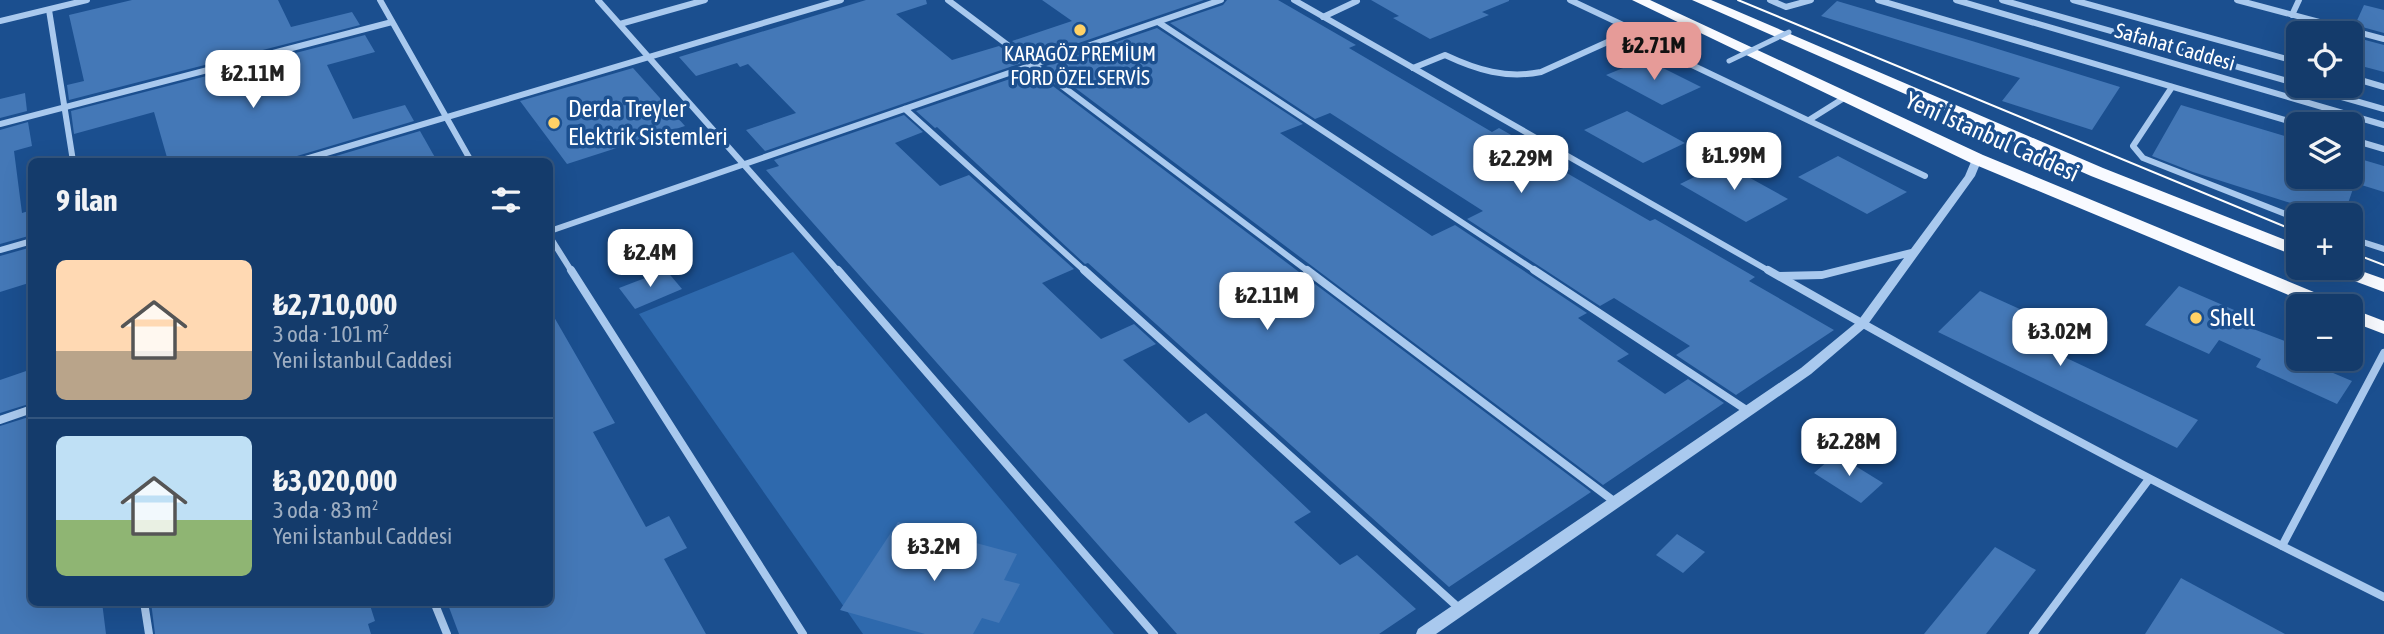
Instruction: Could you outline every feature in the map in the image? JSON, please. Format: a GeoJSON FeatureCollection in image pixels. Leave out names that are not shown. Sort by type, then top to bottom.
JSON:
{"type":"FeatureCollection","features":[{"type":"Feature","properties":{"kind":"highway","name":"Yeni İstanbul Caddesi"},"geometry":{"type":"LineString","coordinates":[[1639,0],[1977,159],[2302,294]]}},
{"type":"Feature","properties":{"kind":"highway","name":"Yeni İstanbul Caddesi"},"geometry":{"type":"LineString","coordinates":[[1699,0],[2097,172],[2286,247]]}},
{"type":"Feature","properties":{"kind":"highway"},"geometry":{"type":"LineString","coordinates":[[2363,278],[2384,286]]}},
{"type":"Feature","properties":{"kind":"highway"},"geometry":{"type":"LineString","coordinates":[[2363,319],[2384,328]]}},
{"type":"Feature","properties":{"kind":"street"},"geometry":{"type":"LineString","coordinates":[[0,21],[87,0]]}},
{"type":"Feature","properties":{"kind":"street"},"geometry":{"type":"LineString","coordinates":[[380,0],[469,158]]}},
{"type":"Feature","properties":{"kind":"street"},"geometry":{"type":"LineString","coordinates":[[598,0],[746,163],[1154,634]]}},
{"type":"Feature","properties":{"kind":"street"},"geometry":{"type":"LineString","coordinates":[[620,24],[705,0]]}},
{"type":"Feature","properties":{"kind":"street"},"geometry":{"type":"LineString","coordinates":[[309,158],[841,0]]}},
{"type":"Feature","properties":{"kind":"street"},"geometry":{"type":"LineString","coordinates":[[948,0],[1615,502]]}},
{"type":"Feature","properties":{"kind":"street"},"geometry":{"type":"LineString","coordinates":[[553,230],[1221,0]]}},
{"type":"Feature","properties":{"kind":"street"},"geometry":{"type":"LineString","coordinates":[[1294,0],[1861,324],[2149,479],[2384,597]]}},
{"type":"Feature","properties":{"kind":"street"},"geometry":{"type":"LineString","coordinates":[[1323,17],[1357,1],[1355,0]]}},
{"type":"Feature","properties":{"kind":"street"},"geometry":{"type":"LineString","coordinates":[[1413,68],[1445,55],[1489,73],[1527,76],[1623,35],[1623,25],[1570,0]]}},
{"type":"Feature","properties":{"kind":"street"},"geometry":{"type":"LineString","coordinates":[[1770,0],[1786,7],[1811,0]]}},
{"type":"Feature","properties":{"kind":"street"},"geometry":{"type":"LineString","coordinates":[[1878,0],[2286,120]]}},
{"type":"Feature","properties":{"kind":"street","name":"Safahat Caddesi"},"geometry":{"type":"LineString","coordinates":[[1956,0],[2384,125]]}},
{"type":"Feature","properties":{"kind":"street","name":"Safahat Caddesi"},"geometry":{"type":"LineString","coordinates":[[2002,0],[2286,81]]}},
{"type":"Feature","properties":{"kind":"street"},"geometry":{"type":"LineString","coordinates":[[2074,0],[2286,59]]}},
{"type":"Feature","properties":{"kind":"street"},"geometry":{"type":"LineString","coordinates":[[2236,0],[2315,21]]}},
{"type":"Feature","properties":{"kind":"street"},"geometry":{"type":"LineString","coordinates":[[2292,15],[2299,0]]}},
{"type":"Feature","properties":{"kind":"street"},"geometry":{"type":"LineString","coordinates":[[49,10],[73,158]]}},
{"type":"Feature","properties":{"kind":"street"},"geometry":{"type":"LineString","coordinates":[[0,124],[393,22]]}},
{"type":"Feature","properties":{"kind":"street"},"geometry":{"type":"LineString","coordinates":[[1158,22],[1748,411]]}},
{"type":"Feature","properties":{"kind":"street"},"geometry":{"type":"LineString","coordinates":[[1729,61],[1789,32]]}},
{"type":"Feature","properties":{"kind":"street"},"geometry":{"type":"LineString","coordinates":[[2363,34],[2384,39]]}},
{"type":"Feature","properties":{"kind":"street"},"geometry":{"type":"LineString","coordinates":[[1652,46],[1925,176]]}},
{"type":"Feature","properties":{"kind":"street"},"geometry":{"type":"LineString","coordinates":[[2363,81],[2384,87]]}},
{"type":"Feature","properties":{"kind":"street"},"geometry":{"type":"LineString","coordinates":[[2172,87],[2133,146],[2136,152],[2162,167],[2286,214]]}},
{"type":"Feature","properties":{"kind":"street"},"geometry":{"type":"LineString","coordinates":[[1809,120],[1844,98]]}},
{"type":"Feature","properties":{"kind":"street"},"geometry":{"type":"LineString","coordinates":[[2346,98],[2384,109]]}},
{"type":"Feature","properties":{"kind":"street"},"geometry":{"type":"LineString","coordinates":[[905,109],[1460,609]]}},
{"type":"Feature","properties":{"kind":"street"},"geometry":{"type":"LineString","coordinates":[[2363,143],[2384,149]]}},
{"type":"Feature","properties":{"kind":"street"},"geometry":{"type":"LineString","coordinates":[[1424,634],[1806,371],[1861,324],[1970,176],[1977,159]]}},
{"type":"Feature","properties":{"kind":"street"},"geometry":{"type":"LineString","coordinates":[[0,250],[28,241]]}},
{"type":"Feature","properties":{"kind":"street"},"geometry":{"type":"LineString","coordinates":[[553,242],[803,634]]}},
{"type":"Feature","properties":{"kind":"street"},"geometry":{"type":"LineString","coordinates":[[2363,242],[2384,248]]}},
{"type":"Feature","properties":{"kind":"street"},"geometry":{"type":"LineString","coordinates":[[1779,276],[1822,275],[1914,252]]}},
{"type":"Feature","properties":{"kind":"street"},"geometry":{"type":"LineString","coordinates":[[2282,546],[2384,353]]}},
{"type":"Feature","properties":{"kind":"street"},"geometry":{"type":"LineString","coordinates":[[0,420],[28,410]]}},
{"type":"Feature","properties":{"kind":"street"},"geometry":{"type":"LineString","coordinates":[[2033,634],[2149,479]]}},
{"type":"Feature","properties":{"kind":"street"},"geometry":{"type":"LineString","coordinates":[[145,606],[149,634]]}},
{"type":"Feature","properties":{"kind":"street"},"geometry":{"type":"LineString","coordinates":[[436,606],[447,634]]}},
{"type":"Feature","properties":{"kind":"shaded area"},"geometry":{"type":"Polygon","coordinates":[[[793,252],[1114,634],[863,634],[639,314],[793,252]]]}},
{"type":"Feature","properties":{"kind":"building"},"geometry":{"type":"Polygon","coordinates":[[[132,0],[278,0],[291,27],[352,12],[360,25],[69,100],[67,85],[84,81],[69,15],[132,0]]]}},
{"type":"Feature","properties":{"kind":"building"},"geometry":{"type":"Polygon","coordinates":[[[866,0],[926,0],[927,4],[896,14],[952,60],[999,46],[1022,63],[765,151],[746,130],[796,113],[748,64],[740,67],[737,63],[696,76],[679,57],[866,0]]]}},
{"type":"Feature","properties":{"kind":"building","name":"KARAGÖZ PREMİUM FORD ÖZEL SERVİS"},"geometry":{"type":"Polygon","coordinates":[[[1042,0],[1204,0],[1035,58],[1012,41],[1072,21],[1042,0]]]}},
{"type":"Feature","properties":{"kind":"building"},"geometry":{"type":"Polygon","coordinates":[[[1227,0],[1278,0],[1356,45],[1349,48],[1492,132],[1499,128],[1570,169],[1565,172],[1650,221],[1655,219],[1755,277],[1749,281],[1834,330],[1736,395],[1676,355],[1690,346],[1614,298],[1600,306],[1467,219],[1483,211],[1330,113],[1315,119],[1170,23],[1223,5],[1227,0]]]}},
{"type":"Feature","properties":{"kind":"building"},"geometry":{"type":"Polygon","coordinates":[[[1371,0],[1509,1],[1482,12],[1489,15],[1430,39],[1393,18],[1399,16],[1371,0]]]}},
{"type":"Feature","properties":{"kind":"building"},"geometry":{"type":"Polygon","coordinates":[[[1837,1],[2120,87],[2092,130],[2002,101],[2020,78],[1821,16],[1837,1]]]}},
{"type":"Feature","properties":{"kind":"building"},"geometry":{"type":"Polygon","coordinates":[[[2364,5],[2384,10],[2384,33],[2363,27],[2363,21],[2357,21],[2364,5]]]}},
{"type":"Feature","properties":{"kind":"building"},"geometry":{"type":"Polygon","coordinates":[[[1157,28],[1303,124],[1280,133],[1432,236],[1455,225],[1587,313],[1578,318],[1629,354],[1617,361],[1665,394],[1688,379],[1724,403],[1603,485],[1046,66],[1157,28]]]}},
{"type":"Feature","properties":{"kind":"building"},"geometry":{"type":"Polygon","coordinates":[[[365,35],[375,52],[327,65],[353,119],[405,105],[414,121],[295,158],[167,158],[154,112],[74,134],[71,111],[365,35]]]}},
{"type":"Feature","properties":{"kind":"building"},"geometry":{"type":"Polygon","coordinates":[[[2363,39],[2384,45],[2384,72],[2363,66],[2363,39]]]}},
{"type":"Feature","properties":{"kind":"building"},"geometry":{"type":"Polygon","coordinates":[[[1645,59],[1701,87],[1662,105],[1606,75],[1645,59]]]}},
{"type":"Feature","properties":{"kind":"building"},"geometry":{"type":"Polygon","coordinates":[[[633,68],[685,126],[567,164],[520,101],[633,68]]]}},
{"type":"Feature","properties":{"kind":"building"},"geometry":{"type":"Polygon","coordinates":[[[1033,71],[1591,492],[1449,587],[916,111],[1033,71]]]}},
{"type":"Feature","properties":{"kind":"building"},"geometry":{"type":"Polygon","coordinates":[[[25,93],[27,111],[0,118],[0,99],[25,93]]]}},
{"type":"Feature","properties":{"kind":"building"},"geometry":{"type":"Polygon","coordinates":[[[2181,105],[2286,136],[2286,189],[2353,189],[2348,203],[2290,203],[2152,156],[2181,105]]]}},
{"type":"Feature","properties":{"kind":"building"},"geometry":{"type":"Polygon","coordinates":[[[1627,111],[1685,143],[1643,163],[1584,130],[1627,111]]]}},
{"type":"Feature","properties":{"kind":"building"},"geometry":{"type":"Polygon","coordinates":[[[904,115],[923,132],[895,143],[940,186],[969,175],[1074,269],[1042,283],[1101,339],[1134,324],[1156,344],[1123,360],[1189,423],[1206,413],[1311,512],[1294,522],[1340,565],[1357,555],[1416,609],[1379,634],[1177,634],[766,170],[779,166],[774,160],[904,115]]]}},
{"type":"Feature","properties":{"kind":"building"},"geometry":{"type":"Polygon","coordinates":[[[28,122],[32,146],[14,151],[22,213],[28,211],[28,236],[0,244],[0,130],[28,122]]]}},
{"type":"Feature","properties":{"kind":"building"},"geometry":{"type":"Polygon","coordinates":[[[420,131],[435,158],[329,158],[420,131]]]}},
{"type":"Feature","properties":{"kind":"building"},"geometry":{"type":"Polygon","coordinates":[[[1838,156],[1907,192],[1867,214],[1798,177],[1838,156]]]}},
{"type":"Feature","properties":{"kind":"building"},"geometry":{"type":"Polygon","coordinates":[[[2363,160],[2384,166],[2384,192],[2363,185],[2363,160]]]}},
{"type":"Feature","properties":{"kind":"building"},"geometry":{"type":"Polygon","coordinates":[[[1723,163],[1788,199],[1746,222],[1680,184],[1723,163]]]}},
{"type":"Feature","properties":{"kind":"building"},"geometry":{"type":"Polygon","coordinates":[[[28,248],[28,283],[0,292],[0,256],[28,248]]]}},
{"type":"Feature","properties":{"kind":"building"},"geometry":{"type":"Polygon","coordinates":[[[666,270],[682,289],[635,309],[619,288],[666,270]]]}},
{"type":"Feature","properties":{"kind":"building"},"geometry":{"type":"Polygon","coordinates":[[[2179,286],[2241,313],[2235,322],[2286,341],[2286,371],[2328,371],[2352,381],[2337,404],[2256,367],[2261,359],[2219,340],[2209,354],[2145,325],[2179,286]]]}},
{"type":"Feature","properties":{"kind":"building"},"geometry":{"type":"Polygon","coordinates":[[[1980,291],[2042,319],[2024,338],[2198,420],[2177,448],[1938,332],[1980,291]]]}},
{"type":"Feature","properties":{"kind":"building"},"geometry":{"type":"Polygon","coordinates":[[[553,315],[615,423],[593,432],[646,527],[669,516],[687,548],[664,559],[706,634],[459,634],[448,606],[553,606],[553,315]]]}},
{"type":"Feature","properties":{"kind":"building"},"geometry":{"type":"Polygon","coordinates":[[[28,370],[28,404],[0,413],[0,380],[28,370]]]}},
{"type":"Feature","properties":{"kind":"building"},"geometry":{"type":"Polygon","coordinates":[[[28,417],[28,606],[102,606],[106,634],[0,634],[0,426],[28,417]]]}},
{"type":"Feature","properties":{"kind":"building"},"geometry":{"type":"Polygon","coordinates":[[[1836,454],[1883,483],[1861,503],[1814,473],[1836,454]]]}},
{"type":"Feature","properties":{"kind":"building"},"geometry":{"type":"Polygon","coordinates":[[[898,522],[1017,554],[1004,580],[1020,584],[999,623],[982,618],[973,634],[925,634],[840,610],[898,522]]]}},
{"type":"Feature","properties":{"kind":"building"},"geometry":{"type":"Polygon","coordinates":[[[1677,534],[1705,552],[1683,573],[1656,555],[1677,534]]]}},
{"type":"Feature","properties":{"kind":"building"},"geometry":{"type":"Polygon","coordinates":[[[1995,547],[2036,570],[1986,634],[1924,634],[1995,547]]]}},
{"type":"Feature","properties":{"kind":"building"},"geometry":{"type":"Polygon","coordinates":[[[2181,578],[2285,634],[2145,634],[2181,578]]]}},
{"type":"Feature","properties":{"kind":"building"},"geometry":{"type":"Polygon","coordinates":[[[152,606],[370,606],[375,621],[368,624],[371,634],[155,634],[152,606]]]}},
{"type":"Feature","properties":{"kind":"tram line"},"geometry":{"type":"LineString","coordinates":[[1738,0],[2286,227]]}},
{"type":"Feature","properties":{"kind":"tram line"},"geometry":{"type":"LineString","coordinates":[[2363,257],[2384,265]]}},
{"type":"Feature","properties":{"kind":"place","name":"KARAGÖZ PREMİUM FORD ÖZEL SERVİS"},"geometry":{"type":"Point","coordinates":[1080,30]}},
{"type":"Feature","properties":{"kind":"place","name":"Derda Treyler Elektrik Sistemleri"},"geometry":{"type":"Point","coordinates":[554,123]}},
{"type":"Feature","properties":{"kind":"place","name":"Shell"},"geometry":{"type":"Point","coordinates":[2196,318]}}]}
